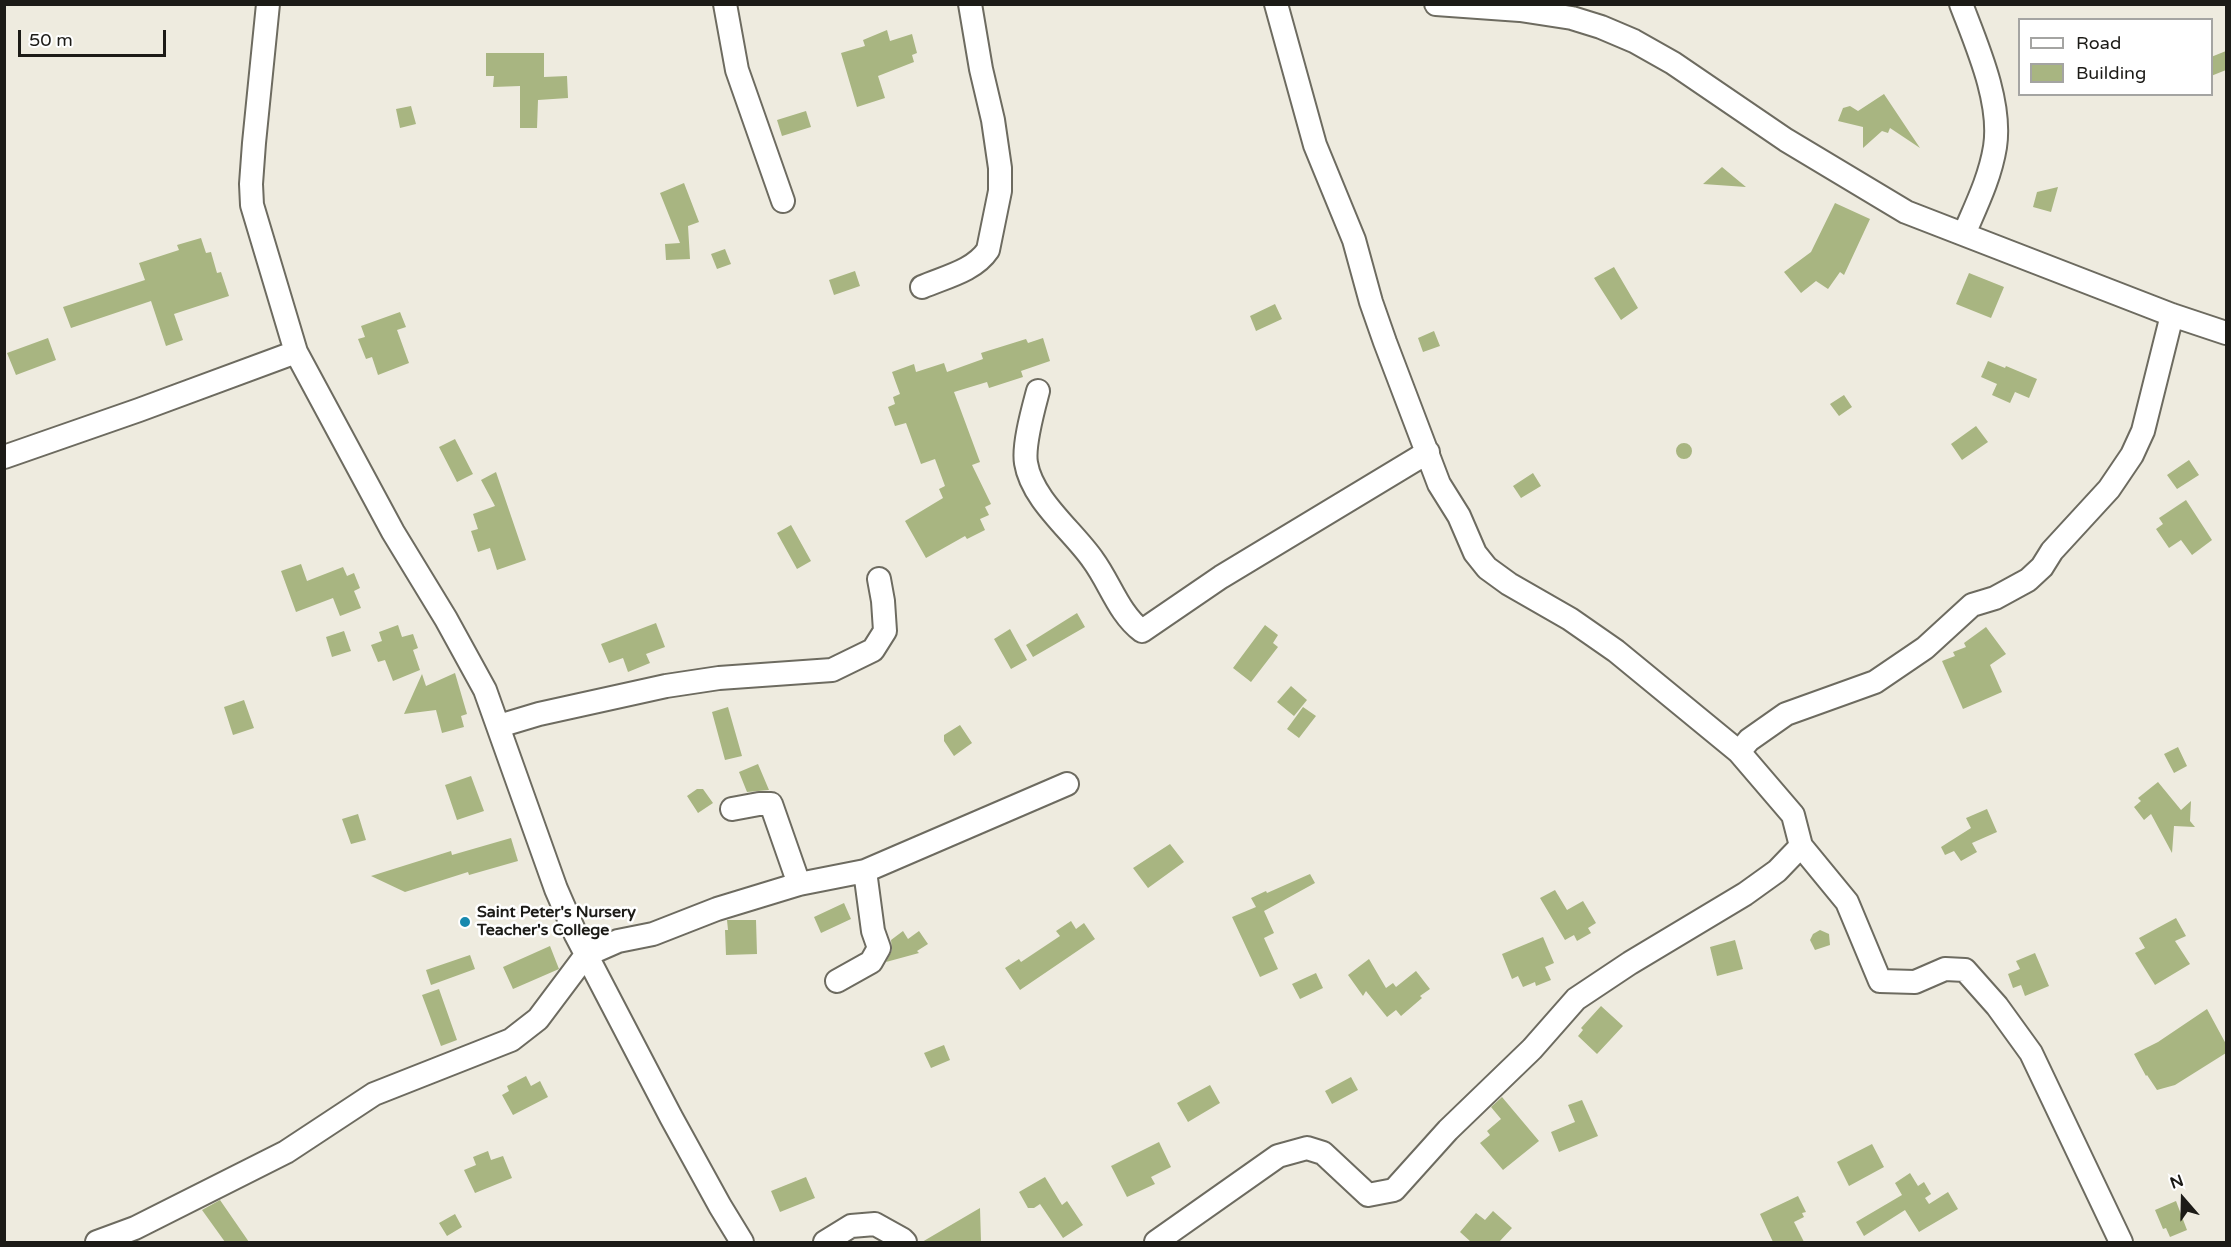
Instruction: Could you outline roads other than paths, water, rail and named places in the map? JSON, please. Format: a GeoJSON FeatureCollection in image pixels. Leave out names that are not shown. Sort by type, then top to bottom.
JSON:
{"type":"FeatureCollection","features":[{"type":"Feature","properties":{"kind":"street"},"geometry":{"type":"LineString","coordinates":[[268,4],[254,143],[252,206],[296,352],[393,532],[485,690],[556,889],[586,955],[671,1117],[742,1242]]}},
{"type":"Feature","properties":{"kind":"street"},"geometry":{"type":"LineString","coordinates":[[725,4],[737,70],[783,201]]}},
{"type":"Feature","properties":{"kind":"street"},"geometry":{"type":"LineString","coordinates":[[922,287],[972,266],[984,257],[988,250],[1000,190],[1000,168],[993,120],[981,69],[970,4]]}},
{"type":"Feature","properties":{"kind":"street"},"geometry":{"type":"LineString","coordinates":[[1276,4],[1315,145],[1354,240],[1385,342],[1439,483],[1459,516],[1475,553],[1487,567],[1509,584],[1569,619],[1616,651],[1739,752],[1793,815],[1801,846],[1847,902],[1880,981],[1915,982],[1945,969],[1965,970],[1997,1006],[2031,1053],[2121,1242]]}},
{"type":"Feature","properties":{"kind":"street"},"geometry":{"type":"LineString","coordinates":[[1436,4],[1520,10],[1572,18],[1601,27],[1673,63],[1786,140],[1906,212],[2172,315],[2226,333]]}},
{"type":"Feature","properties":{"kind":"street"},"geometry":{"type":"LineString","coordinates":[[1961,4],[1977,45],[1991,93],[1996,128],[1995,147],[1987,180],[1964,234]]}},
{"type":"Feature","properties":{"kind":"street"},"geometry":{"type":"LineString","coordinates":[[1739,752],[1749,740],[1786,714],[1875,682],[1925,648],[1972,606],[1995,598],[2028,580],[2042,567],[2052,551],[2109,489],[2132,455],[2143,431],[2172,315]]}},
{"type":"Feature","properties":{"kind":"street"},"geometry":{"type":"LineString","coordinates":[[4,457],[296,352]]}},
{"type":"Feature","properties":{"kind":"street"},"geometry":{"type":"LineString","coordinates":[[1038,391],[1031,421],[1026,461],[1030,479],[1039,494],[1094,561],[1131,623],[1142,631],[1221,577],[1428,452]]}},
{"type":"Feature","properties":{"kind":"street"},"geometry":{"type":"LineString","coordinates":[[499,726],[539,714],[666,686],[719,678],[832,670],[873,650],[885,630],[879,579]]}},
{"type":"Feature","properties":{"kind":"street"},"geometry":{"type":"LineString","coordinates":[[97,1242],[135,1228],[286,1152],[374,1094],[511,1040],[538,1019],[586,955],[618,941],[653,934],[717,909],[799,884],[865,871],[1067,784]]}},
{"type":"Feature","properties":{"kind":"street"},"geometry":{"type":"LineString","coordinates":[[732,809],[771,804],[799,884]]}},
{"type":"Feature","properties":{"kind":"street"},"geometry":{"type":"LineString","coordinates":[[1156,1242],[1278,1156],[1307,1148],[1323,1154],[1368,1195],[1394,1190],[1448,1130],[1532,1049],[1576,999],[1630,963],[1744,894],[1777,871],[1801,846]]}},
{"type":"Feature","properties":{"kind":"street"},"geometry":{"type":"LineString","coordinates":[[837,981],[872,962],[879,948],[873,931],[865,871]]}},
{"type":"Feature","properties":{"kind":"street"},"geometry":{"type":"LineString","coordinates":[[825,1242],[851,1226],[875,1224],[905,1242]]}},
{"type":"Feature","properties":{"kind":"place","name":"Saint Peter's Nursery Teacher's College"},"geometry":{"type":"Point","coordinates":[465,922]}}]}
